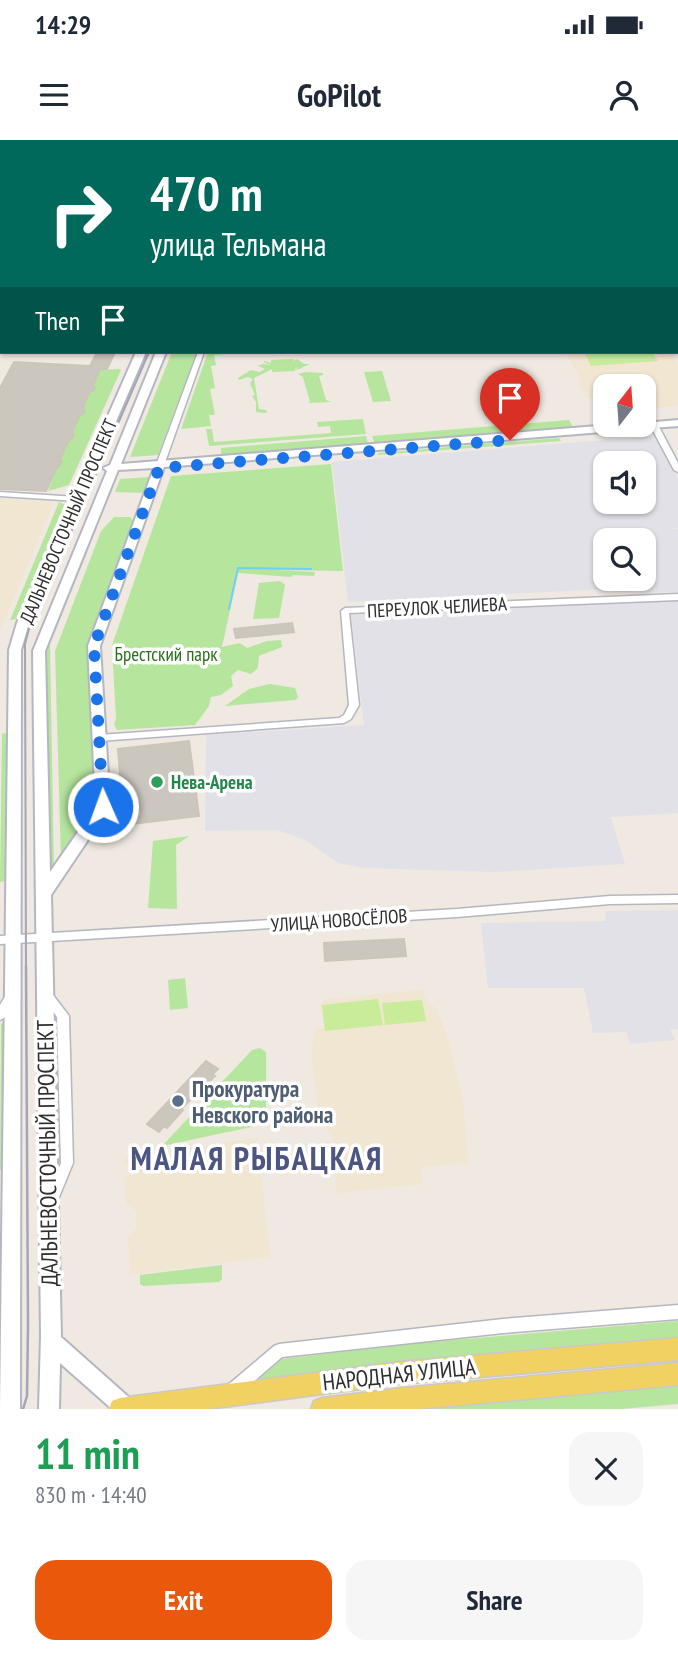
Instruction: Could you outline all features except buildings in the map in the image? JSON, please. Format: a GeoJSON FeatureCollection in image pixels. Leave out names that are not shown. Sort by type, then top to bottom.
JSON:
{"type":"FeatureCollection","features":[{"type":"Feature","properties":{"kind":"main road","name":"ДАЛЬНЕВОСТОЧНЫЙ ПРОСПЕКТ"},"geometry":{"type":"LineString","coordinates":[[10,1409],[12,995],[6,940],[15,650],[19,633],[140,354]]}},
{"type":"Feature","properties":{"kind":"main road","name":"ДАЛЬНЕВОСТОЧНЫЙ ПРОСПЕКТ"},"geometry":{"type":"LineString","coordinates":[[49,1409],[51,1341],[38,650],[160,354]]}},
{"type":"Feature","properties":{"kind":"main road"},"geometry":{"type":"LineString","coordinates":[[656,427],[678,425]]}},
{"type":"Feature","properties":{"kind":"main road"},"geometry":{"type":"LineString","coordinates":[[89,471],[593,432]]}},
{"type":"Feature","properties":{"kind":"main road"},"geometry":{"type":"LineString","coordinates":[[42,896],[103,807],[94,646],[159,466]]}},
{"type":"Feature","properties":{"kind":"main road"},"geometry":{"type":"LineString","coordinates":[[51,1341],[123,1408]]}},
{"type":"Feature","properties":{"kind":"main road"},"geometry":{"type":"LineString","coordinates":[[0,1367],[9,1349]]}},
{"type":"Feature","properties":{"kind":"main road","name":"НАРОДНАЯ УЛИЦА"},"geometry":{"type":"LineString","coordinates":[[123,1408],[399,1373],[678,1349]]}},
{"type":"Feature","properties":{"kind":"main road","name":"НАРОДНАЯ УЛИЦА"},"geometry":{"type":"LineString","coordinates":[[322,1409],[402,1399],[678,1374]]}},
{"type":"Feature","properties":{"kind":"street"},"geometry":{"type":"LineString","coordinates":[[159,466],[200,354]]}},
{"type":"Feature","properties":{"kind":"street"},"geometry":{"type":"LineString","coordinates":[[656,429],[678,470]]}},
{"type":"Feature","properties":{"kind":"street"},"geometry":{"type":"LineString","coordinates":[[0,495],[77,499]]}},
{"type":"Feature","properties":{"kind":"street","name":"ПЕРЕУЛОК ЧЕЛИЕВА"},"geometry":{"type":"LineString","coordinates":[[99,738],[341,721],[348,718],[354,705],[345,611],[678,597]]}},
{"type":"Feature","properties":{"kind":"street","name":"УЛИЦА НОВОСЁЛОВ"},"geometry":{"type":"LineString","coordinates":[[6,940],[457,913],[598,901],[678,900]]}},
{"type":"Feature","properties":{"kind":"street"},"geometry":{"type":"LineString","coordinates":[[0,1015],[12,995]]}},
{"type":"Feature","properties":{"kind":"street"},"geometry":{"type":"LineString","coordinates":[[0,1185],[11,1206]]}},
{"type":"Feature","properties":{"kind":"street"},"geometry":{"type":"LineString","coordinates":[[230,1393],[279,1351],[502,1326],[678,1312]]}},
{"type":"Feature","properties":{"kind":"shaded area"},"geometry":{"type":"Polygon","coordinates":[[[566,354],[671,354],[678,363],[678,406],[656,408],[656,374],[593,374],[593,399],[585,396],[578,382],[582,381],[566,354]]]}},
{"type":"Feature","properties":{"kind":"shaded area"},"geometry":{"type":"Polygon","coordinates":[[[656,438],[678,477],[678,528],[666,529],[678,529],[678,592],[638,591],[656,591],[656,528],[593,528],[593,590],[348,602],[332,462],[656,438]]]}},
{"type":"Feature","properties":{"kind":"shaded area"},"geometry":{"type":"Polygon","coordinates":[[[0,498],[54,502],[0,631],[0,498]]]}},
{"type":"Feature","properties":{"kind":"shaded area"},"geometry":{"type":"Polygon","coordinates":[[[678,599],[678,813],[611,817],[625,864],[495,872],[365,868],[338,863],[307,841],[278,830],[205,831],[206,735],[364,725],[351,615],[678,599]]]}},
{"type":"Feature","properties":{"kind":"shaded area"},"geometry":{"type":"Polygon","coordinates":[[[678,910],[678,1029],[670,1030],[675,1040],[630,1044],[626,1032],[593,1033],[584,988],[488,988],[481,923],[606,921],[605,911],[678,910]]]}},
{"type":"Feature","properties":{"kind":"shaded area"},"geometry":{"type":"Polygon","coordinates":[[[422,990],[428,1004],[435,1007],[447,1035],[463,1100],[468,1163],[420,1167],[423,1184],[336,1193],[333,1139],[320,1119],[311,1055],[315,1030],[324,1028],[320,1004],[326,999],[422,990]]]}},
{"type":"Feature","properties":{"kind":"shaded area"},"geometry":{"type":"Polygon","coordinates":[[[258,1138],[247,1160],[249,1167],[261,1174],[270,1257],[130,1275],[128,1236],[136,1229],[136,1211],[126,1203],[124,1176],[132,1175],[131,1165],[124,1166],[123,1159],[258,1138]]]}},
{"type":"Feature","properties":{"kind":"green space"},"geometry":{"type":"Polygon","coordinates":[[[171,354],[196,354],[158,455],[130,457],[171,354]]]}},
{"type":"Feature","properties":{"kind":"green space"},"geometry":{"type":"Polygon","coordinates":[[[207,354],[224,354],[214,355],[216,365],[211,366],[215,388],[210,389],[215,415],[209,415],[211,426],[181,429],[207,354]]]}},
{"type":"Feature","properties":{"kind":"green space"},"geometry":{"type":"Polygon","coordinates":[[[585,354],[653,354],[658,361],[591,366],[585,354]]]}},
{"type":"Feature","properties":{"kind":"green space"},"geometry":{"type":"Polygon","coordinates":[[[293,359],[310,364],[297,370],[296,367],[295,371],[272,372],[272,369],[254,378],[259,409],[266,410],[267,413],[256,412],[256,402],[252,396],[255,395],[250,383],[253,379],[238,378],[251,370],[260,372],[265,369],[258,366],[262,364],[271,365],[263,362],[265,361],[271,363],[271,360],[293,359]]]}},
{"type":"Feature","properties":{"kind":"green space"},"geometry":{"type":"Polygon","coordinates":[[[99,370],[121,370],[69,485],[48,491],[57,466],[62,462],[60,461],[68,441],[74,437],[71,435],[79,416],[84,412],[82,411],[89,393],[95,389],[92,388],[99,370]]]}},
{"type":"Feature","properties":{"kind":"green space"},"geometry":{"type":"Polygon","coordinates":[[[382,371],[391,401],[373,402],[364,372],[382,371]]]}},
{"type":"Feature","properties":{"kind":"green space"},"geometry":{"type":"Polygon","coordinates":[[[323,373],[319,376],[326,400],[331,402],[307,403],[310,402],[303,377],[298,374],[323,373]]]}},
{"type":"Feature","properties":{"kind":"green space"},"geometry":{"type":"Polygon","coordinates":[[[363,419],[366,434],[209,446],[206,429],[212,429],[214,442],[331,433],[330,426],[318,427],[317,422],[363,419]]]}},
{"type":"Feature","properties":{"kind":"green space"},"geometry":{"type":"Polygon","coordinates":[[[569,420],[573,427],[567,429],[375,444],[372,436],[569,420]]]}},
{"type":"Feature","properties":{"kind":"green space"},"geometry":{"type":"Polygon","coordinates":[[[366,436],[368,444],[221,455],[221,448],[366,436]]]}},
{"type":"Feature","properties":{"kind":"green space"},"geometry":{"type":"Polygon","coordinates":[[[559,438],[561,441],[378,455],[378,453],[559,438]]]}},
{"type":"Feature","properties":{"kind":"green space","name":"Брестский парк"},"geometry":{"type":"Polygon","coordinates":[[[331,464],[343,571],[277,570],[315,572],[314,576],[291,577],[238,573],[222,647],[240,643],[247,648],[267,641],[281,640],[282,647],[259,656],[258,668],[251,674],[238,670],[231,676],[233,686],[221,695],[211,697],[209,706],[195,725],[117,730],[114,724],[116,719],[112,645],[171,476],[331,464]]]}},
{"type":"Feature","properties":{"kind":"green space"},"geometry":{"type":"Polygon","coordinates":[[[151,477],[145,493],[115,492],[120,479],[151,477]]]}},
{"type":"Feature","properties":{"kind":"green space"},"geometry":{"type":"Polygon","coordinates":[[[59,502],[68,506],[19,619],[10,620],[59,502]]]}},
{"type":"Feature","properties":{"kind":"green space"},"geometry":{"type":"Polygon","coordinates":[[[114,517],[130,517],[134,521],[88,645],[97,806],[61,859],[55,651],[101,531],[114,517]]]}},
{"type":"Feature","properties":{"kind":"green space"},"geometry":{"type":"Polygon","coordinates":[[[88,550],[50,644],[54,869],[51,867],[46,651],[84,552],[88,550]]]}},
{"type":"Feature","properties":{"kind":"green space"},"geometry":{"type":"Polygon","coordinates":[[[280,581],[285,585],[279,618],[253,619],[259,583],[280,581]]]}},
{"type":"Feature","properties":{"kind":"green space"},"geometry":{"type":"Polygon","coordinates":[[[270,684],[295,688],[298,697],[295,700],[225,706],[249,689],[270,684]]]}},
{"type":"Feature","properties":{"kind":"green space"},"geometry":{"type":"Polygon","coordinates":[[[2,734],[8,734],[6,881],[0,882],[2,734]]]}},
{"type":"Feature","properties":{"kind":"green space"},"geometry":{"type":"Polygon","coordinates":[[[189,836],[176,845],[177,909],[148,908],[153,841],[189,836]]]}},
{"type":"Feature","properties":{"kind":"green space"},"geometry":{"type":"Polygon","coordinates":[[[185,978],[188,1008],[170,1010],[168,980],[185,978]]]}},
{"type":"Feature","properties":{"kind":"green space"},"geometry":{"type":"Polygon","coordinates":[[[378,999],[383,1025],[325,1031],[322,1005],[378,999]]]}},
{"type":"Feature","properties":{"kind":"green space"},"geometry":{"type":"Polygon","coordinates":[[[422,1000],[426,1021],[385,1025],[382,1003],[422,1000]]]}},
{"type":"Feature","properties":{"kind":"green space"},"geometry":{"type":"Polygon","coordinates":[[[53,1017],[58,1017],[61,1161],[58,1163],[53,1017]]]}},
{"type":"Feature","properties":{"kind":"green space"},"geometry":{"type":"Polygon","coordinates":[[[4,1022],[3,1169],[0,1170],[1,1024],[4,1022]]]}},
{"type":"Feature","properties":{"kind":"green space"},"geometry":{"type":"Polygon","coordinates":[[[260,1048],[266,1052],[266,1124],[162,1146],[252,1050],[260,1048]]]}},
{"type":"Feature","properties":{"kind":"green space"},"geometry":{"type":"Polygon","coordinates":[[[222,1265],[222,1279],[219,1282],[140,1284],[140,1275],[222,1265]]]}},
{"type":"Feature","properties":{"kind":"green space"},"geometry":{"type":"Polygon","coordinates":[[[678,1321],[678,1339],[420,1361],[259,1379],[282,1359],[417,1343],[678,1321]]]}},
{"type":"Feature","properties":{"kind":"green space"},"geometry":{"type":"Polygon","coordinates":[[[678,1385],[678,1404],[621,1409],[399,1409],[678,1385]]]}},
{"type":"Feature","properties":{"kind":"waterway"},"geometry":{"type":"LineString","coordinates":[[229,609],[238,568],[311,569]]}},
{"type":"Feature","properties":{"kind":"tram line"},"geometry":{"type":"LineString","coordinates":[[26,967],[25,644],[29,629],[148,354]]}},
{"type":"Feature","properties":{"kind":"tram line"},"geometry":{"type":"LineString","coordinates":[[23,1409],[27,1396],[28,1326],[26,966]]}},
{"type":"Feature","properties":{"kind":"place","name":"Нева-Арена"},"geometry":{"type":"Point","coordinates":[157,782]}},
{"type":"Feature","properties":{"kind":"place","name":"Прокуратура Невского района"},"geometry":{"type":"Point","coordinates":[178,1101]}},
{"type":"Feature","properties":{"kind":"district","name":"МАЛАЯ РЫБАЦКАЯ"},"geometry":{"type":"Point","coordinates":[257,1158]}},
{"type":"Feature","properties":{"kind":"route"},"geometry":{"type":"LineString","coordinates":[[103,807],[94,646],[159,468],[510,440]]}}]}
